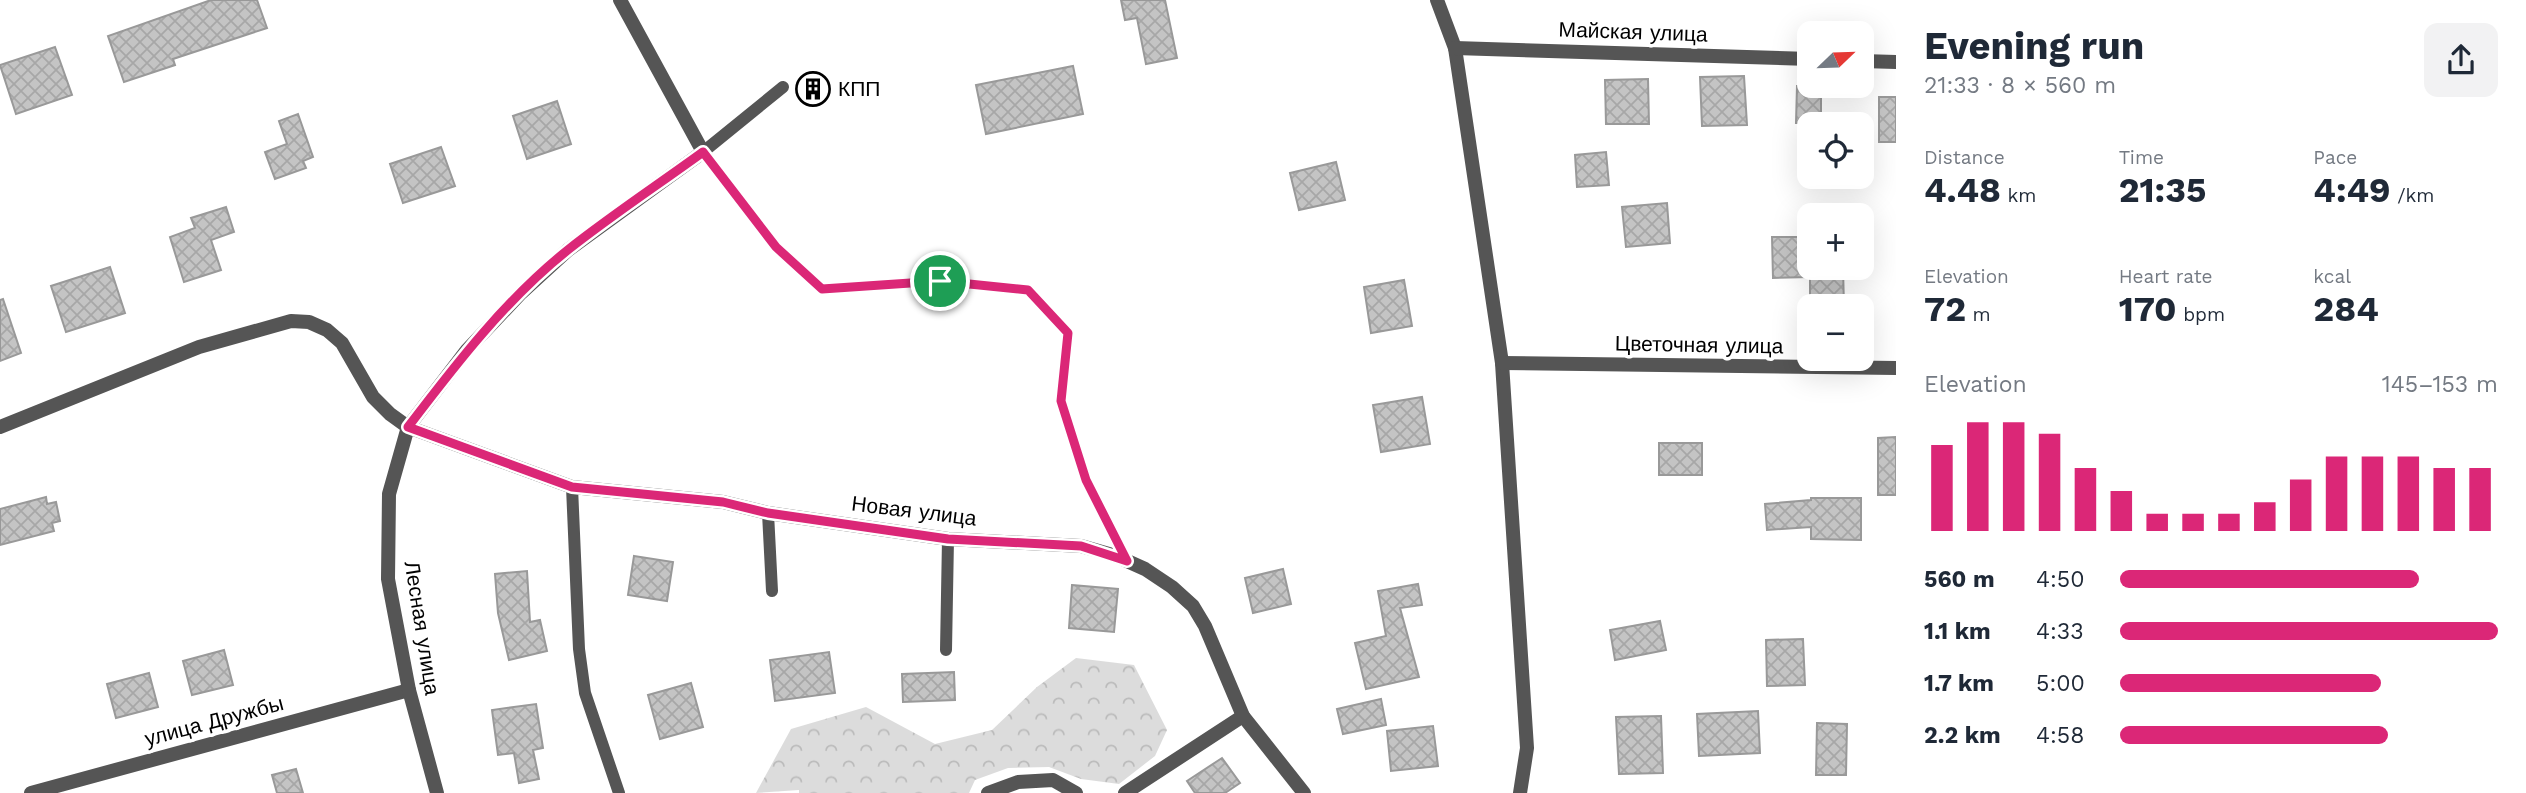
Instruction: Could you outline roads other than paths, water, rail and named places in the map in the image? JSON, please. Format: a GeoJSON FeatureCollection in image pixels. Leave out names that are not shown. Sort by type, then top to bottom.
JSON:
{"type":"FeatureCollection","features":[{"type":"Feature","properties":{"kind":"street"},"geometry":{"type":"LineString","coordinates":[[408,427],[467,350],[549,267],[568,250],[703,152],[620,0]]}},
{"type":"Feature","properties":{"kind":"street"},"geometry":{"type":"LineString","coordinates":[[1437,0],[1455,48],[1502,363],[1527,748],[1520,793]]}},
{"type":"Feature","properties":{"kind":"street","name":"Майская улица"},"geometry":{"type":"LineString","coordinates":[[1455,48],[1797,59]]}},
{"type":"Feature","properties":{"kind":"street"},"geometry":{"type":"LineString","coordinates":[[1874,61],[1896,62]]}},
{"type":"Feature","properties":{"kind":"street","name":"Новая улица"},"geometry":{"type":"LineString","coordinates":[[0,427],[199,347],[291,321],[309,322],[327,330],[342,343],[373,397],[408,427],[572,487],[723,502],[768,513],[948,539],[1081,546],[1145,569],[1172,587],[1193,606],[1205,626],[1243,716],[1304,793]]}},
{"type":"Feature","properties":{"kind":"street","name":"Цветочная улица"},"geometry":{"type":"LineString","coordinates":[[1502,363],[1896,368]]}},
{"type":"Feature","properties":{"kind":"street","name":"Лесная улица"},"geometry":{"type":"LineString","coordinates":[[408,427],[390,494],[388,579],[409,690],[437,793]]}},
{"type":"Feature","properties":{"kind":"street","name":"улица Дружбы"},"geometry":{"type":"LineString","coordinates":[[31,793],[409,690]]}},
{"type":"Feature","properties":{"kind":"street"},"geometry":{"type":"LineString","coordinates":[[1125,793],[1243,716]]}},
{"type":"Feature","properties":{"kind":"street"},"geometry":{"type":"LineString","coordinates":[[988,793],[1018,782],[1053,780],[1076,793]]}},
{"type":"Feature","properties":{"kind":"lane"},"geometry":{"type":"LineString","coordinates":[[703,152],[783,87]]}},
{"type":"Feature","properties":{"kind":"lane"},"geometry":{"type":"LineString","coordinates":[[572,487],[579,649],[585,693],[619,793]]}},
{"type":"Feature","properties":{"kind":"lane"},"geometry":{"type":"LineString","coordinates":[[768,513],[772,591]]}},
{"type":"Feature","properties":{"kind":"lane"},"geometry":{"type":"LineString","coordinates":[[946,650],[948,539]]}},
{"type":"Feature","properties":{"kind":"place","name":"КПП"},"geometry":{"type":"Point","coordinates":[813,89]}}]}
